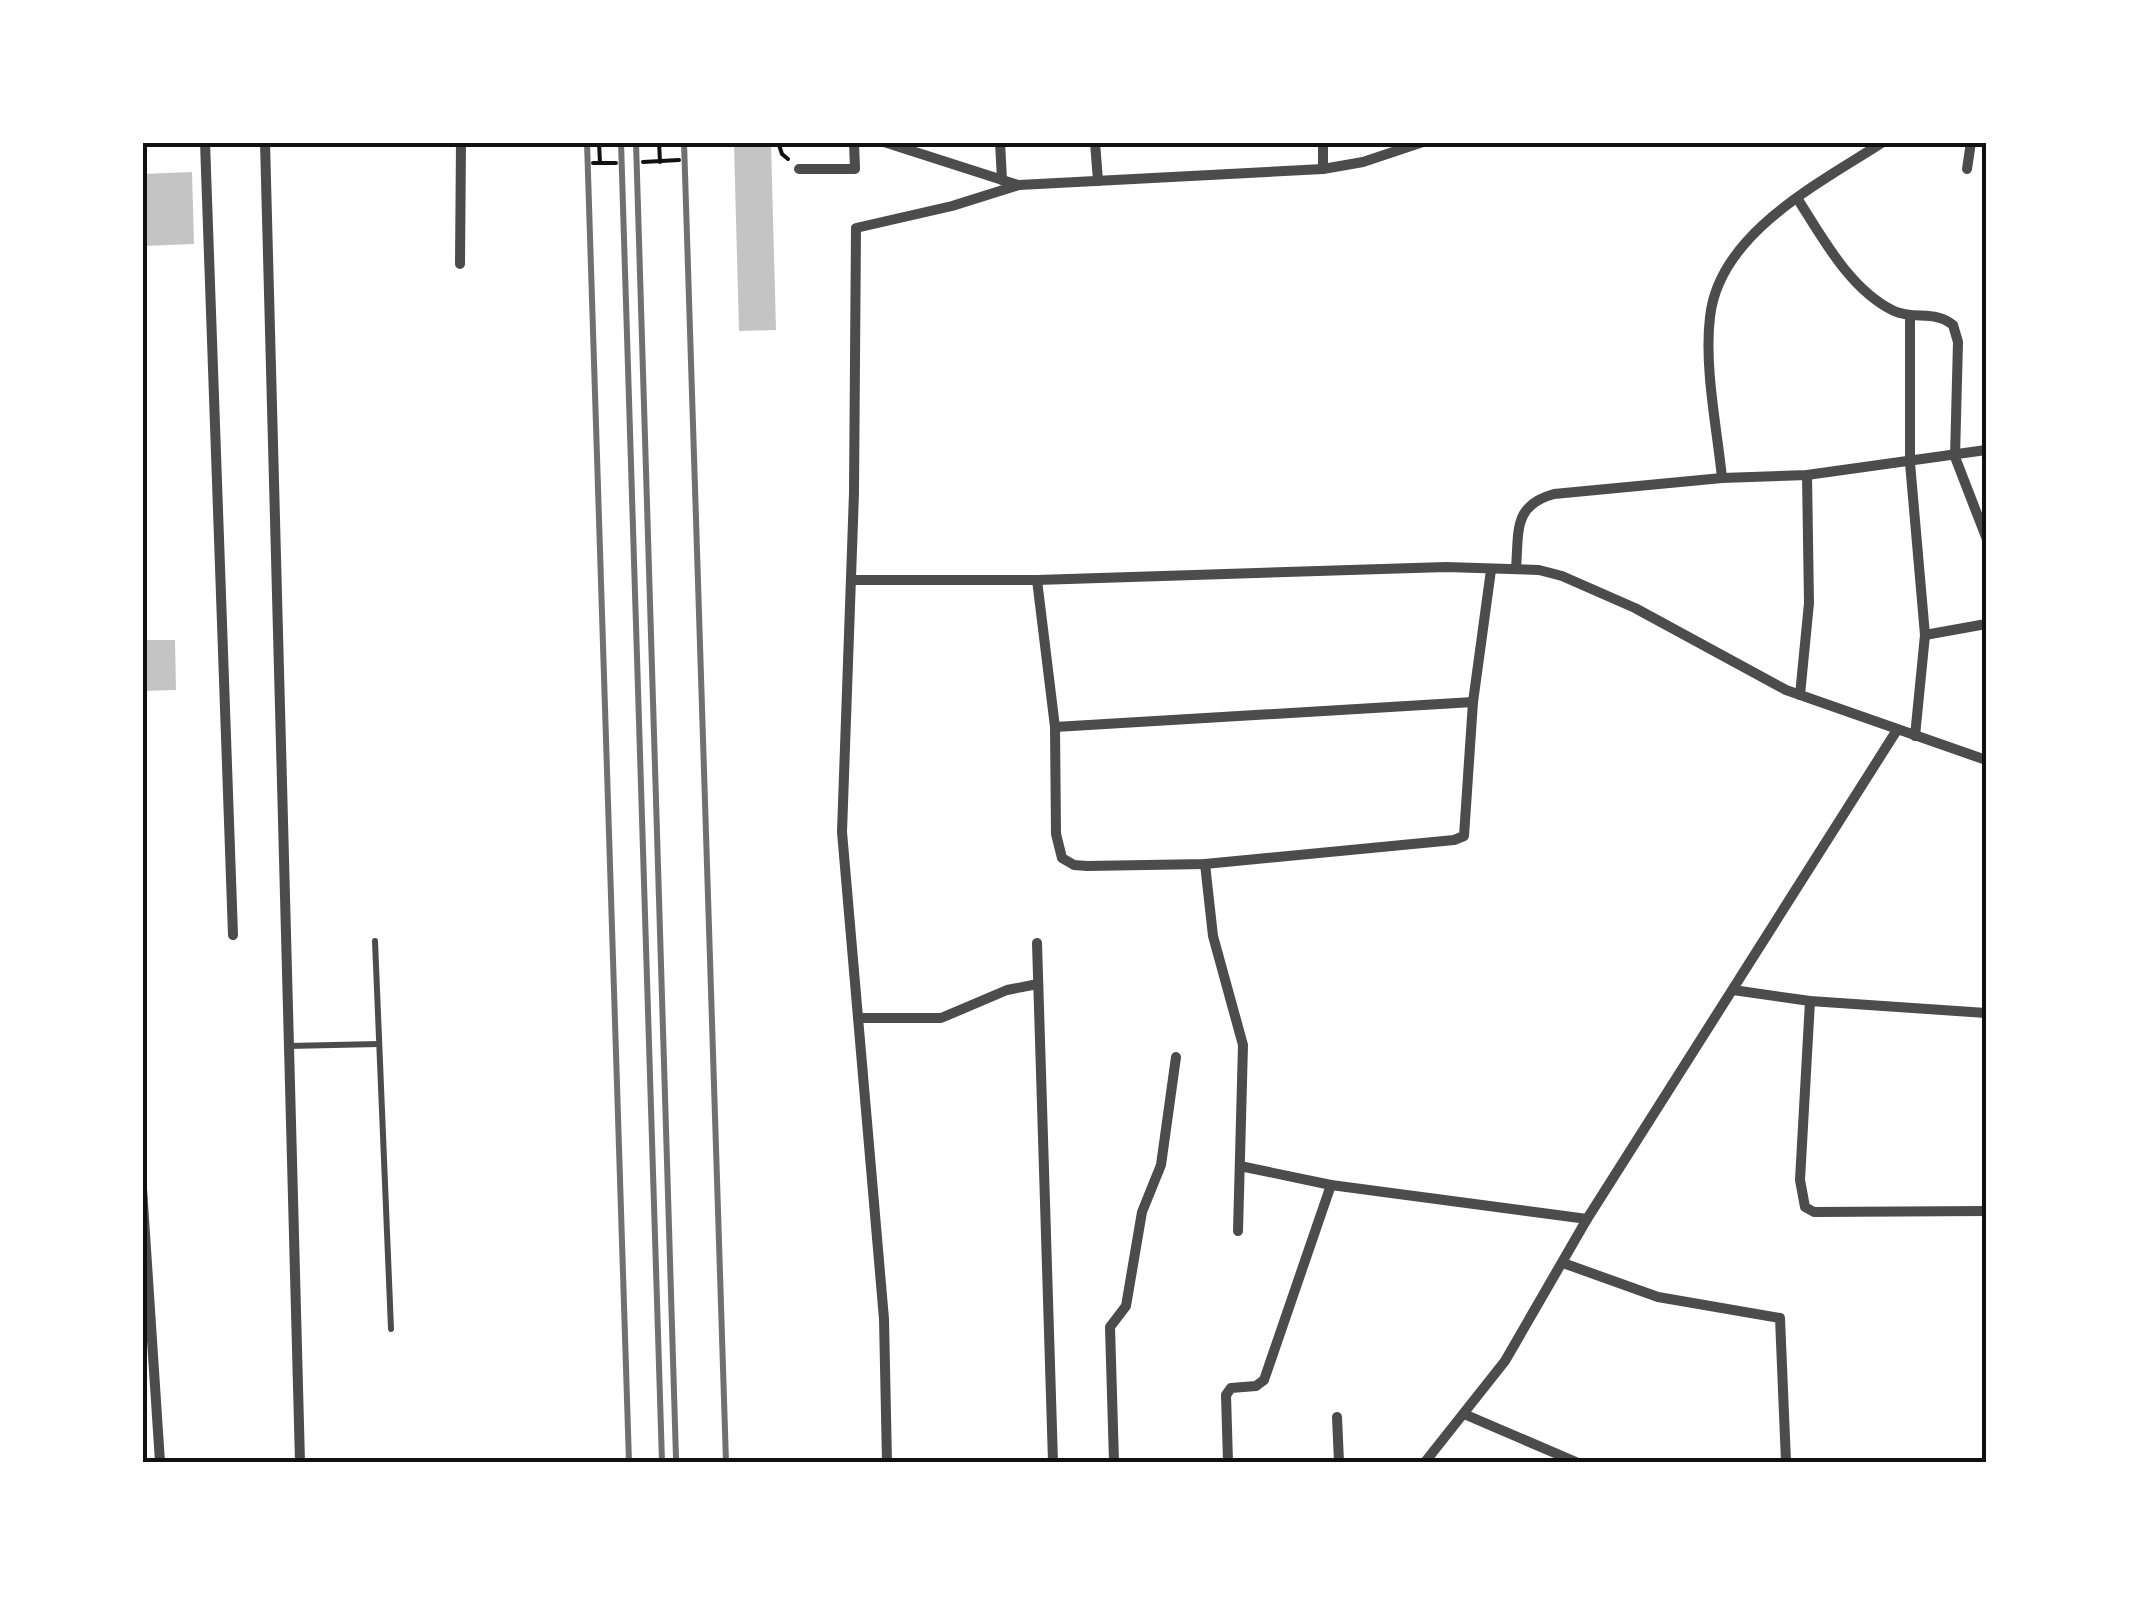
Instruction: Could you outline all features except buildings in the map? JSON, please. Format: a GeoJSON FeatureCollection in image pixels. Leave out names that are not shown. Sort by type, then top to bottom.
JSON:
{"type":"FeatureCollection","features":[{"type":"Feature","properties":{"kind":"street"},"geometry":{"type":"LineString","coordinates":[[206,142],[233,935]]}},
{"type":"Feature","properties":{"kind":"street"},"geometry":{"type":"LineString","coordinates":[[266,142],[300,1462]]}},
{"type":"Feature","properties":{"kind":"street"},"geometry":{"type":"LineString","coordinates":[[460,264],[461,142]]}},
{"type":"Feature","properties":{"kind":"street"},"geometry":{"type":"LineString","coordinates":[[800,168],[855,168],[854,142]]}},
{"type":"Feature","properties":{"kind":"street"},"geometry":{"type":"LineString","coordinates":[[884,142],[1019,185]]}},
{"type":"Feature","properties":{"kind":"street"},"geometry":{"type":"LineString","coordinates":[[1000,142],[1002,180]]}},
{"type":"Feature","properties":{"kind":"street"},"geometry":{"type":"LineString","coordinates":[[1094,142],[1098,182]]}},
{"type":"Feature","properties":{"kind":"street"},"geometry":{"type":"LineString","coordinates":[[1323,142],[1323,169]]}},
{"type":"Feature","properties":{"kind":"street"},"geometry":{"type":"LineString","coordinates":[[887,1462],[884,1319],[842,832],[851,580],[856,228],[952,206],[1019,185],[1323,169],[1363,162],[1423,142]]}},
{"type":"Feature","properties":{"kind":"street"},"geometry":{"type":"LineString","coordinates":[[1722,478],[1709,340],[1714,294],[1740,249],[1768,220],[1883,142]]}},
{"type":"Feature","properties":{"kind":"street"},"geometry":{"type":"LineString","coordinates":[[1967,169],[1972,142]]}},
{"type":"Feature","properties":{"kind":"street"},"geometry":{"type":"LineString","coordinates":[[1796,198],[1848,273],[1875,298],[1910,316],[1946,318],[1957,334],[1955,457],[1986,537]]}},
{"type":"Feature","properties":{"kind":"street"},"geometry":{"type":"LineString","coordinates":[[1910,316],[1910,462],[1925,635],[1915,736]]}},
{"type":"Feature","properties":{"kind":"street"},"geometry":{"type":"LineString","coordinates":[[1516,568],[1521,518],[1538,498],[1722,478],[1807,476],[1986,450]]}},
{"type":"Feature","properties":{"kind":"street"},"geometry":{"type":"LineString","coordinates":[[1800,695],[1808,602],[1807,476]]}},
{"type":"Feature","properties":{"kind":"street"},"geometry":{"type":"LineString","coordinates":[[851,580],[1037,580],[1516,568],[1562,576],[1634,608],[1800,695],[1986,760]]}},
{"type":"Feature","properties":{"kind":"street"},"geometry":{"type":"LineString","coordinates":[[1037,580],[1055,727],[1056,834],[1062,858],[1074,865],[1087,866],[1205,864],[1464,836],[1473,702],[1491,570]]}},
{"type":"Feature","properties":{"kind":"street"},"geometry":{"type":"LineString","coordinates":[[1925,635],[1986,624]]}},
{"type":"Feature","properties":{"kind":"street"},"geometry":{"type":"LineString","coordinates":[[1055,727],[1473,702]]}},
{"type":"Feature","properties":{"kind":"street"},"geometry":{"type":"LineString","coordinates":[[1425,1462],[1504,1361],[1587,1218],[1897,730]]}},
{"type":"Feature","properties":{"kind":"street"},"geometry":{"type":"LineString","coordinates":[[1205,864],[1213,936],[1243,1045],[1238,1231]]}},
{"type":"Feature","properties":{"kind":"street"},"geometry":{"type":"LineString","coordinates":[[1036,943],[1053,1462]]}},
{"type":"Feature","properties":{"kind":"street"},"geometry":{"type":"LineString","coordinates":[[858,1018],[941,1018],[1007,990],[1038,984]]}},
{"type":"Feature","properties":{"kind":"street"},"geometry":{"type":"LineString","coordinates":[[1733,990],[1810,1001],[1986,1014]]}},
{"type":"Feature","properties":{"kind":"street"},"geometry":{"type":"LineString","coordinates":[[1810,1001],[1800,1180],[1805,1207],[1814,1212],[1986,1211]]}},
{"type":"Feature","properties":{"kind":"street"},"geometry":{"type":"LineString","coordinates":[[1114,1462],[1110,1326],[1126,1306],[1142,1212],[1161,1165],[1176,1057]]}},
{"type":"Feature","properties":{"kind":"street"},"geometry":{"type":"LineString","coordinates":[[1240,1166],[1331,1185],[1587,1218]]}},
{"type":"Feature","properties":{"kind":"street"},"geometry":{"type":"LineString","coordinates":[[1228,1462],[1226,1395],[1230,1388],[1256,1386],[1264,1380],[1331,1185]]}},
{"type":"Feature","properties":{"kind":"street"},"geometry":{"type":"LineString","coordinates":[[142,1188],[160,1462]]}},
{"type":"Feature","properties":{"kind":"street"},"geometry":{"type":"LineString","coordinates":[[1563,1263],[1658,1297],[1780,1318],[1786,1462]]}},
{"type":"Feature","properties":{"kind":"street"},"geometry":{"type":"LineString","coordinates":[[1464,1414],[1576,1462]]}},
{"type":"Feature","properties":{"kind":"street"},"geometry":{"type":"LineString","coordinates":[[1337,1417],[1339,1462]]}},
{"type":"Feature","properties":{"kind":"lane"},"geometry":{"type":"LineString","coordinates":[[375,941],[391,1329]]}},
{"type":"Feature","properties":{"kind":"lane"},"geometry":{"type":"LineString","coordinates":[[288,1046],[379,1044]]}},
{"type":"Feature","properties":{"kind":"path"},"geometry":{"type":"LineString","coordinates":[[599,142],[596,163],[616,163]]}},
{"type":"Feature","properties":{"kind":"path"},"geometry":{"type":"LineString","coordinates":[[659,142],[660,162]]}},
{"type":"Feature","properties":{"kind":"path"},"geometry":{"type":"LineString","coordinates":[[642,162],[679,160]]}},
{"type":"Feature","properties":{"kind":"railway"},"geometry":{"type":"LineString","coordinates":[[587,142],[629,1462]]}},
{"type":"Feature","properties":{"kind":"railway"},"geometry":{"type":"LineString","coordinates":[[621,142],[662,1462]]}},
{"type":"Feature","properties":{"kind":"railway"},"geometry":{"type":"LineString","coordinates":[[636,142],[676,1458]]}},
{"type":"Feature","properties":{"kind":"railway"},"geometry":{"type":"LineString","coordinates":[[684,142],[726,1462]]}}]}
